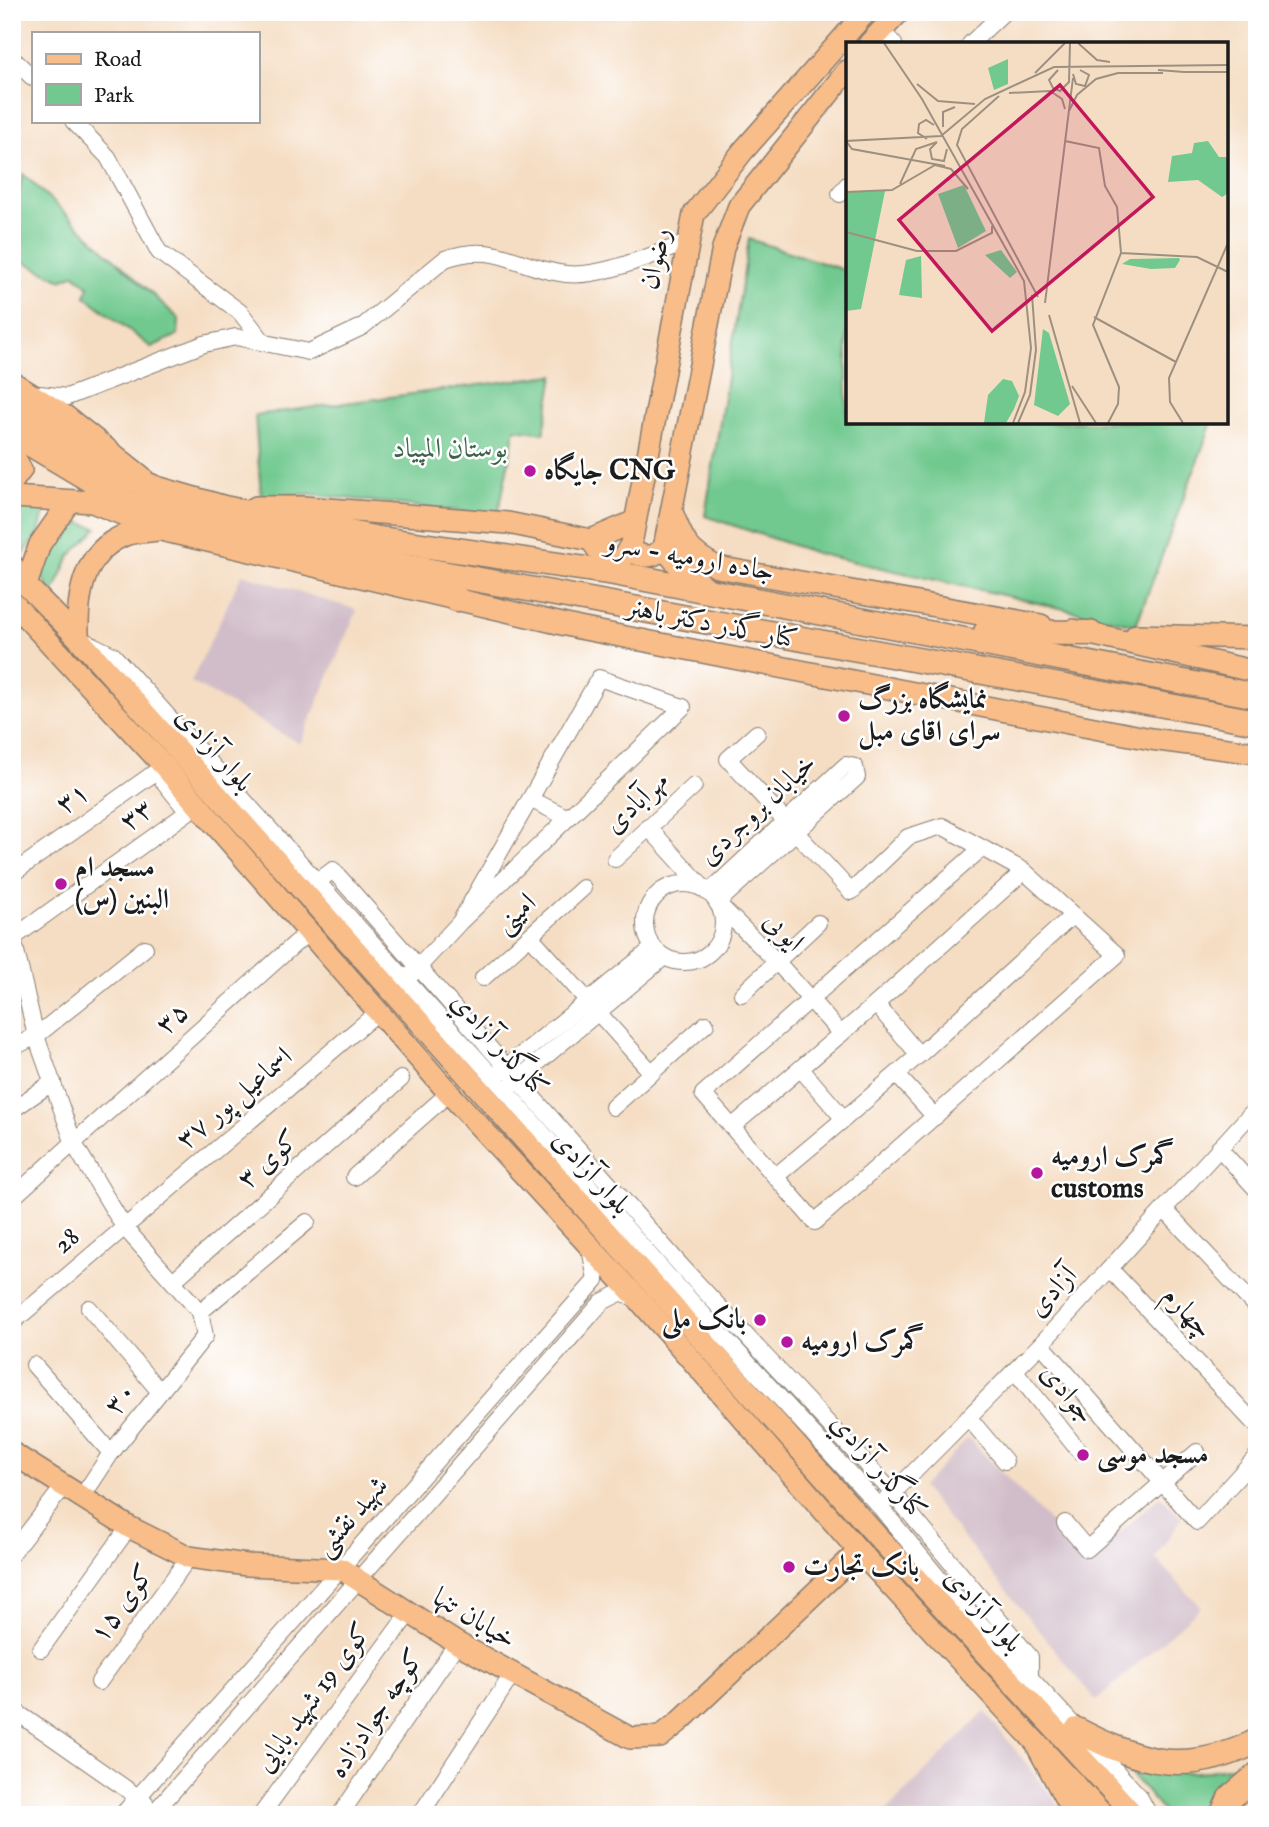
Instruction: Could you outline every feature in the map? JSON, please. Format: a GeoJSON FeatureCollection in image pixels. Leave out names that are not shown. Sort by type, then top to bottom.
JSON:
{"type":"FeatureCollection","features":[{"type":"Feature","properties":{"kind":"highway","name":"جاده ارومیه - سرو"},"geometry":{"type":"LineString","coordinates":[[18,394],[116,472],[158,489],[224,508],[374,538],[614,573],[1257,694]]}},
{"type":"Feature","properties":{"kind":"highway","name":"جاده ارومیه - سرو"},"geometry":{"type":"LineString","coordinates":[[12,433],[166,524],[587,597],[1257,722]]}},
{"type":"Feature","properties":{"kind":"highway"},"geometry":{"type":"LineString","coordinates":[[370,560],[457,599]]}},
{"type":"Feature","properties":{"kind":"highway"},"geometry":{"type":"LineString","coordinates":[[926,632],[1090,633]]}},
{"type":"Feature","properties":{"kind":"highway"},"geometry":{"type":"LineString","coordinates":[[1132,700],[1257,740]]}},
{"type":"Feature","properties":{"kind":"highway"},"geometry":{"type":"LineString","coordinates":[[1077,1730],[1118,1751],[1162,1763],[1232,1754],[1257,1741]]}},
{"type":"Feature","properties":{"kind":"highway"},"geometry":{"type":"LineString","coordinates":[[1040,1748],[1076,1815]]}},
{"type":"Feature","properties":{"kind":"highway"},"geometry":{"type":"LineString","coordinates":[[1222,1815],[1230,1798],[1257,1775]]}},
{"type":"Feature","properties":{"kind":"main road","name":"رضوان"},"geometry":{"type":"LineString","coordinates":[[614,573],[631,544],[633,522],[694,214],[704,199],[866,12]]}},
{"type":"Feature","properties":{"kind":"main road"},"geometry":{"type":"LineString","coordinates":[[881,39],[899,12]]}},
{"type":"Feature","properties":{"kind":"main road"},"geometry":{"type":"LineString","coordinates":[[631,544],[635,552],[645,557],[656,555],[664,548],[728,230],[738,206],[846,72]]}},
{"type":"Feature","properties":{"kind":"main road"},"geometry":{"type":"LineString","coordinates":[[18,394],[66,406],[158,489]]}},
{"type":"Feature","properties":{"kind":"main road"},"geometry":{"type":"LineString","coordinates":[[12,497],[92,502],[166,524]]}},
{"type":"Feature","properties":{"kind":"main road"},"geometry":{"type":"LineString","coordinates":[[26,585],[40,544],[70,500]]}},
{"type":"Feature","properties":{"kind":"main road"},"geometry":{"type":"LineString","coordinates":[[224,508],[303,507],[494,522],[591,540],[633,522]]}},
{"type":"Feature","properties":{"kind":"main road"},"geometry":{"type":"LineString","coordinates":[[672,512],[684,543],[695,555],[717,567],[1090,633],[1257,672]]}},
{"type":"Feature","properties":{"kind":"main road"},"geometry":{"type":"LineString","coordinates":[[78,638],[77,600],[92,563],[125,535],[166,524]]}},
{"type":"Feature","properties":{"kind":"main road","name":"کنار گذر دکتر باهنر"},"geometry":{"type":"LineString","coordinates":[[166,524],[579,628],[1151,738],[1257,753]]}},
{"type":"Feature","properties":{"kind":"main road"},"geometry":{"type":"LineString","coordinates":[[591,540],[614,573]]}},
{"type":"Feature","properties":{"kind":"main road"},"geometry":{"type":"LineString","coordinates":[[664,548],[679,566],[712,592]]}},
{"type":"Feature","properties":{"kind":"main road","name":"بلوار آزادی"},"geometry":{"type":"LineString","coordinates":[[12,565],[26,585],[78,638],[492,1090],[876,1535],[1134,1815]]}},
{"type":"Feature","properties":{"kind":"main road","name":"بلوار آزادی"},"geometry":{"type":"LineString","coordinates":[[12,602],[449,1093],[641,1302],[859,1551],[1103,1815]]}},
{"type":"Feature","properties":{"kind":"main road"},"geometry":{"type":"LineString","coordinates":[[1090,633],[1257,638]]}},
{"type":"Feature","properties":{"kind":"main road"},"geometry":{"type":"LineString","coordinates":[[12,1453],[129,1527],[189,1558],[350,1574]]}},
{"type":"Feature","properties":{"kind":"main road","name":"خیابان تنها"},"geometry":{"type":"LineString","coordinates":[[350,1574],[457,1643],[630,1738],[660,1737],[859,1551]]}},
{"type":"Feature","properties":{"kind":"street"},"geometry":{"type":"LineString","coordinates":[[972,42],[1004,12]]}},
{"type":"Feature","properties":{"kind":"street"},"geometry":{"type":"LineString","coordinates":[[12,58],[32,77]]}},
{"type":"Feature","properties":{"kind":"street"},"geometry":{"type":"LineString","coordinates":[[74,122],[108,158],[159,252],[240,312],[262,340]]}},
{"type":"Feature","properties":{"kind":"street"},"geometry":{"type":"LineString","coordinates":[[66,406],[204,344],[236,337],[262,340],[309,352],[341,340],[362,327],[445,259],[460,254],[478,250],[566,274],[593,272],[687,243]]}},
{"type":"Feature","properties":{"kind":"street","name":"کنارگذر آزادي"},"geometry":{"type":"LineString","coordinates":[[78,638],[113,655],[405,981],[492,1090],[780,1396],[1030,1680],[1139,1796],[1149,1815]]}},
{"type":"Feature","properties":{"kind":"street"},"geometry":{"type":"LineString","coordinates":[[405,981],[460,922],[683,707],[599,678],[460,922]]}},
{"type":"Feature","properties":{"kind":"street"},"geometry":{"type":"LineString","coordinates":[[757,733],[728,759],[851,892],[908,837],[942,826],[1024,871],[1117,955],[816,1222],[703,1094],[982,848]]}},
{"type":"Feature","properties":{"kind":"street","name":"۳۳"},"geometry":{"type":"LineString","coordinates":[[13,936],[188,812],[160,769]]}},
{"type":"Feature","properties":{"kind":"street","name":"۳۱"},"geometry":{"type":"LineString","coordinates":[[12,874],[160,769]]}},
{"type":"Feature","properties":{"kind":"street","name":"مهرآبادی"},"geometry":{"type":"LineString","coordinates":[[615,859],[694,786]]}},
{"type":"Feature","properties":{"kind":"street"},"geometry":{"type":"LineString","coordinates":[[530,799],[568,818]]}},
{"type":"Feature","properties":{"kind":"street","name":"خیابان بروجردی"},"geometry":{"type":"LineString","coordinates":[[713,898],[791,825]]}},
{"type":"Feature","properties":{"kind":"street","name":"ایوبی"},"geometry":{"type":"LineString","coordinates":[[648,827],[777,962],[841,1034]]}},
{"type":"Feature","properties":{"kind":"street"},"geometry":{"type":"LineString","coordinates":[[317,883],[333,870],[683,1268],[892,1492],[1030,1657],[1030,1680]]}},
{"type":"Feature","properties":{"kind":"street"},"geometry":{"type":"LineString","coordinates":[[733,1126],[876,1004],[1024,871]]}},
{"type":"Feature","properties":{"kind":"street"},"geometry":{"type":"LineString","coordinates":[[685,884],[713,898],[722,928],[711,951],[689,962],[658,953],[645,925],[652,901],[672,886],[685,884]]}},
{"type":"Feature","properties":{"kind":"street","name":"امینی"},"geometry":{"type":"LineString","coordinates":[[483,978],[583,888]]}},
{"type":"Feature","properties":{"kind":"street"},"geometry":{"type":"LineString","coordinates":[[776,1176],[897,1075],[1073,915]]}},
{"type":"Feature","properties":{"kind":"street"},"geometry":{"type":"LineString","coordinates":[[742,994],[818,923]]}},
{"type":"Feature","properties":{"kind":"street","name":"۳۵"},"geometry":{"type":"LineString","coordinates":[[12,1198],[307,932]]}},
{"type":"Feature","properties":{"kind":"street"},"geometry":{"type":"LineString","coordinates":[[13,936],[15,963],[36,1036],[74,1144],[124,1227],[200,1312],[307,1222]]}},
{"type":"Feature","properties":{"kind":"street"},"geometry":{"type":"LineString","coordinates":[[531,937],[652,1073]]}},
{"type":"Feature","properties":{"kind":"street"},"geometry":{"type":"LineString","coordinates":[[12,1048],[36,1036],[145,948]]}},
{"type":"Feature","properties":{"kind":"street"},"geometry":{"type":"LineString","coordinates":[[492,1090],[518,1079],[594,1007],[658,953]]}},
{"type":"Feature","properties":{"kind":"street"},"geometry":{"type":"LineString","coordinates":[[876,1004],[919,1055]]}},
{"type":"Feature","properties":{"kind":"street"},"geometry":{"type":"LineString","coordinates":[[492,1090],[506,1066],[594,1007]]}},
{"type":"Feature","properties":{"kind":"street","name":"اسماعیل پور ۳۷"},"geometry":{"type":"LineString","coordinates":[[124,1227],[379,1012]]}},
{"type":"Feature","properties":{"kind":"street"},"geometry":{"type":"LineString","coordinates":[[613,1107],[706,1024]]}},
{"type":"Feature","properties":{"kind":"street"},"geometry":{"type":"LineString","coordinates":[[801,1069],[844,1119]]}},
{"type":"Feature","properties":{"kind":"street"},"geometry":{"type":"LineString","coordinates":[[897,1075],[935,1117]]}},
{"type":"Feature","properties":{"kind":"street","name":"کوی ۳"},"geometry":{"type":"LineString","coordinates":[[173,1281],[401,1079]]}},
{"type":"Feature","properties":{"kind":"street"},"geometry":{"type":"LineString","coordinates":[[12,1111],[53,1082]]}},
{"type":"Feature","properties":{"kind":"street"},"geometry":{"type":"LineString","coordinates":[[354,1177],[449,1093]]}},
{"type":"Feature","properties":{"kind":"street","name":"آزادی"},"geometry":{"type":"LineString","coordinates":[[880,1507],[1041,1344],[1257,1107]]}},
{"type":"Feature","properties":{"kind":"street"},"geometry":{"type":"LineString","coordinates":[[1219,1148],[1257,1190]]}},
{"type":"Feature","properties":{"kind":"street"},"geometry":{"type":"LineString","coordinates":[[1164,1209],[1257,1308]]}},
{"type":"Feature","properties":{"kind":"street","name":"28"},"geometry":{"type":"LineString","coordinates":[[12,1323],[124,1227]]}},
{"type":"Feature","properties":{"kind":"street"},"geometry":{"type":"LineString","coordinates":[[589,1245],[596,1280],[604,1281],[610,1297],[622,1292],[641,1302]]}},
{"type":"Feature","properties":{"kind":"street","name":"چهارم"},"geometry":{"type":"LineString","coordinates":[[1110,1269],[1254,1423]]}},
{"type":"Feature","properties":{"kind":"street","name":"شهید نقشی"},"geometry":{"type":"LineString","coordinates":[[154,1813],[596,1280]]}},
{"type":"Feature","properties":{"kind":"street","name":"شهید نقشی"},"geometry":{"type":"LineString","coordinates":[[122,1815],[602,1302],[610,1297]]}},
{"type":"Feature","properties":{"kind":"street"},"geometry":{"type":"LineString","coordinates":[[89,1308],[160,1392]]}},
{"type":"Feature","properties":{"kind":"street","name":"۳۰"},"geometry":{"type":"LineString","coordinates":[[12,1553],[111,1453],[205,1336],[200,1312]]}},
{"type":"Feature","properties":{"kind":"street"},"geometry":{"type":"LineString","coordinates":[[1041,1344],[1197,1522],[1257,1456]]}},
{"type":"Feature","properties":{"kind":"street"},"geometry":{"type":"LineString","coordinates":[[34,1365],[111,1453]]}},
{"type":"Feature","properties":{"kind":"street","name":"جوادی"},"geometry":{"type":"LineString","coordinates":[[1015,1370],[1079,1451]]}},
{"type":"Feature","properties":{"kind":"street"},"geometry":{"type":"LineString","coordinates":[[780,1396],[792,1383]]}},
{"type":"Feature","properties":{"kind":"street"},"geometry":{"type":"LineString","coordinates":[[968,1417],[1005,1461]]}},
{"type":"Feature","properties":{"kind":"street"},"geometry":{"type":"LineString","coordinates":[[1065,1523],[1087,1549],[1197,1452]]}},
{"type":"Feature","properties":{"kind":"street"},"geometry":{"type":"LineString","coordinates":[[41,1649],[129,1527]]}},
{"type":"Feature","properties":{"kind":"street","name":"کوی ۱۵"},"geometry":{"type":"LineString","coordinates":[[99,1682],[189,1558]]}},
{"type":"Feature","properties":{"kind":"street"},"geometry":{"type":"LineString","coordinates":[[942,1581],[956,1568]]}},
{"type":"Feature","properties":{"kind":"street","name":"کوی 19 شهید بابایی"},"geometry":{"type":"LineString","coordinates":[[261,1815],[409,1613]]}},
{"type":"Feature","properties":{"kind":"street","name":"کوچه جوادزاده"},"geometry":{"type":"LineString","coordinates":[[340,1815],[457,1643]]}},
{"type":"Feature","properties":{"kind":"street"},"geometry":{"type":"LineString","coordinates":[[420,1815],[512,1675]]}},
{"type":"Feature","properties":{"kind":"street"},"geometry":{"type":"LineString","coordinates":[[12,1709],[139,1797],[154,1813]]}},
{"type":"Feature","properties":{"kind":"shaded area"},"geometry":{"type":"Polygon","coordinates":[[[242,574],[357,610],[300,744],[191,682],[242,574]]]}},
{"type":"Feature","properties":{"kind":"shaded area"},"geometry":{"type":"Polygon","coordinates":[[[968,1438],[1088,1561],[1160,1496],[1182,1518],[1155,1558],[1201,1607],[1096,1701],[922,1487],[968,1438]]]}},
{"type":"Feature","properties":{"kind":"shaded area"},"geometry":{"type":"Polygon","coordinates":[[[985,1712],[1067,1815],[882,1815],[985,1712]]]}},
{"type":"Feature","properties":{"kind":"green space"},"geometry":{"type":"Polygon","coordinates":[[[23,174],[179,319],[178,335],[151,347],[85,296],[89,287],[75,274],[61,280],[12,256],[12,221],[23,174]]]}},
{"type":"Feature","properties":{"kind":"green space"},"geometry":{"type":"Polygon","coordinates":[[[749,239],[846,271],[846,424],[1211,424],[1136,625],[819,554],[705,516],[749,239]]]}},
{"type":"Feature","properties":{"kind":"green space","name":"بوستان المپیاد"},"geometry":{"type":"Polygon","coordinates":[[[554,375],[544,433],[515,429],[498,516],[310,494],[261,496],[255,415],[554,375]]]}},
{"type":"Feature","properties":{"kind":"green space"},"geometry":{"type":"Polygon","coordinates":[[[12,509],[45,509],[39,532],[23,555],[12,545],[12,509]]]}},
{"type":"Feature","properties":{"kind":"green space"},"geometry":{"type":"Polygon","coordinates":[[[78,522],[97,528],[70,556],[53,594],[42,577],[39,557],[65,524],[78,522]]]}},
{"type":"Feature","properties":{"kind":"green space"},"geometry":{"type":"Polygon","coordinates":[[[1257,1759],[1257,1767],[1212,1815],[1166,1815],[1127,1769],[1160,1772],[1209,1771],[1257,1759]]]}},
{"type":"Feature","properties":{"kind":"place","name":"جایگاه CNG"},"geometry":{"type":"Point","coordinates":[530,471]}},
{"type":"Feature","properties":{"kind":"place","name":"نمایشگاه بزرگ سرای اقای مبل"},"geometry":{"type":"Point","coordinates":[844,716]}},
{"type":"Feature","properties":{"kind":"place","name":"مسجد ام البنین (س)"},"geometry":{"type":"Point","coordinates":[61,884]}},
{"type":"Feature","properties":{"kind":"place","name":"گمرک ارومیه customs"},"geometry":{"type":"Point","coordinates":[1037,1173]}},
{"type":"Feature","properties":{"kind":"place","name":"بانک ملى"},"geometry":{"type":"Point","coordinates":[760,1320]}},
{"type":"Feature","properties":{"kind":"place","name":"گمرک ارومیه"},"geometry":{"type":"Point","coordinates":[787,1342]}},
{"type":"Feature","properties":{"kind":"place","name":"مسجد موسی"},"geometry":{"type":"Point","coordinates":[1083,1455]}},
{"type":"Feature","properties":{"kind":"place","name":"بانک تجارت"},"geometry":{"type":"Point","coordinates":[789,1567]}}]}
